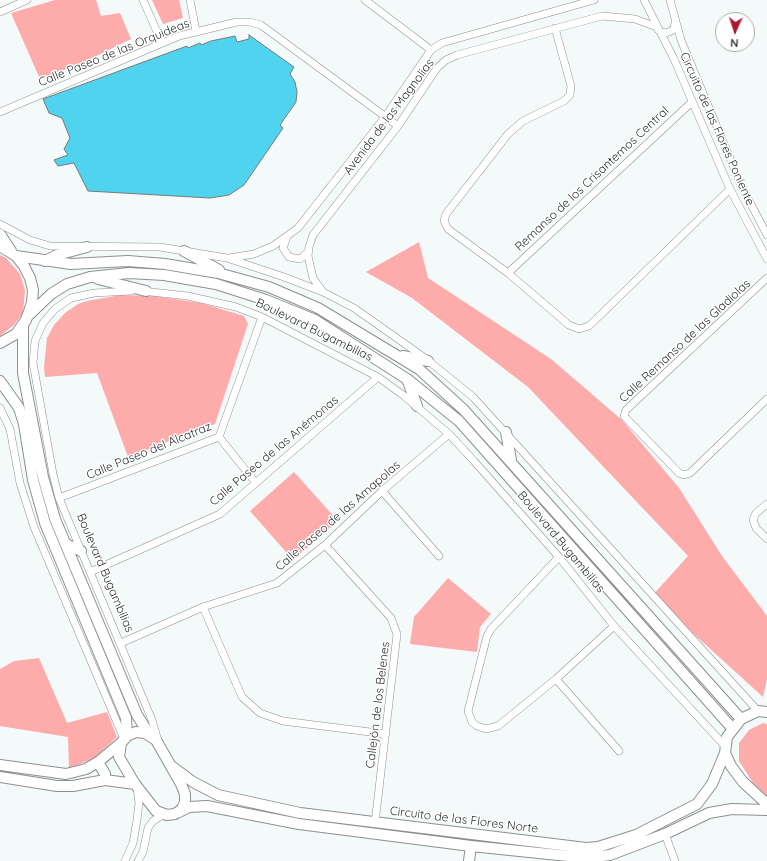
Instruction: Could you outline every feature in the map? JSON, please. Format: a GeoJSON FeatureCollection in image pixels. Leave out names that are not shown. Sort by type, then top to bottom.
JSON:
{"type":"FeatureCollection","features":[{"type":"Feature","properties":{"kind":"street"},"geometry":{"type":"LineString","coordinates":[[0,12],[27,0]]}},
{"type":"Feature","properties":{"kind":"street"},"geometry":{"type":"LineString","coordinates":[[143,0],[162,43]]}},
{"type":"Feature","properties":{"kind":"street"},"geometry":{"type":"LineString","coordinates":[[190,0],[196,31]]}},
{"type":"Feature","properties":{"kind":"street"},"geometry":{"type":"LineString","coordinates":[[365,0],[431,50]]}},
{"type":"Feature","properties":{"kind":"street","name":"Avenida de las Magnolias"},"geometry":{"type":"LineString","coordinates":[[227,258],[254,254],[273,246],[298,228],[385,116],[431,50],[442,43],[594,0]]}},
{"type":"Feature","properties":{"kind":"street","name":"Circuito de las Flores Poniente"},"geometry":{"type":"LineString","coordinates":[[644,0],[674,60],[730,189],[767,259]]}},
{"type":"Feature","properties":{"kind":"street","name":"Circuito de las Flores Poniente"},"geometry":{"type":"LineString","coordinates":[[670,0],[680,40],[741,184],[767,235]]}},
{"type":"Feature","properties":{"kind":"street","name":"Avenida de las Magnolias"},"geometry":{"type":"LineString","coordinates":[[323,292],[313,278],[308,252],[313,235],[398,126],[437,68],[446,60],[457,55],[555,28],[607,16],[635,19],[658,28]]}},
{"type":"Feature","properties":{"kind":"street","name":"Calle Paseo de las Orquideas"},"geometry":{"type":"LineString","coordinates":[[0,112],[162,43],[196,31],[236,22],[250,22],[261,25],[398,126]]}},
{"type":"Feature","properties":{"kind":"street"},"geometry":{"type":"LineString","coordinates":[[658,28],[663,33],[669,32],[674,29],[675,23]]}},
{"type":"Feature","properties":{"kind":"street"},"geometry":{"type":"LineString","coordinates":[[555,28],[571,89],[569,98],[523,121],[513,129],[446,214],[444,224],[448,229],[508,273],[569,325],[579,329],[589,326],[730,189]]}},
{"type":"Feature","properties":{"kind":"street","name":"Remanso de los Crisantemos Central"},"geometry":{"type":"LineString","coordinates":[[508,273],[692,102]]}},
{"type":"Feature","properties":{"kind":"street"},"geometry":{"type":"LineString","coordinates":[[0,224],[30,240],[50,246],[160,247],[227,258],[323,292],[354,308],[428,361],[472,397],[506,432],[762,712],[741,719],[732,728]]}},
{"type":"Feature","properties":{"kind":"street"},"geometry":{"type":"LineString","coordinates":[[0,234],[24,266],[30,278],[33,290],[29,315],[23,325],[16,334],[0,343]]}},
{"type":"Feature","properties":{"kind":"street"},"geometry":{"type":"LineString","coordinates":[[287,237],[283,248],[289,257],[300,259],[308,252]]}},
{"type":"Feature","properties":{"kind":"street"},"geometry":{"type":"LineString","coordinates":[[0,246],[14,254]]}},
{"type":"Feature","properties":{"kind":"street"},"geometry":{"type":"LineString","coordinates":[[44,261],[57,255],[87,246]]}},
{"type":"Feature","properties":{"kind":"street"},"geometry":{"type":"LineString","coordinates":[[184,251],[229,276]]}},
{"type":"Feature","properties":{"kind":"street","name":"Boulevard Bugambilias"},"geometry":{"type":"LineString","coordinates":[[14,254],[44,261],[71,264],[128,261],[165,264],[229,276],[269,287],[318,308],[419,369],[464,410],[511,460],[741,719]]}},
{"type":"Feature","properties":{"kind":"street","name":"Boulevard Bugambilias"},"geometry":{"type":"LineString","coordinates":[[29,315],[51,294],[66,284],[90,277],[129,273],[164,275],[216,284],[259,298],[315,320],[407,379],[459,421],[732,728]]}},
{"type":"Feature","properties":{"kind":"street"},"geometry":{"type":"LineString","coordinates":[[90,277],[146,291]]}},
{"type":"Feature","properties":{"kind":"street","name":"Calle Remanso de las Gladiolas"},"geometry":{"type":"LineString","coordinates":[[767,278],[626,410],[624,416],[679,473],[684,475],[690,473],[767,399]]}},
{"type":"Feature","properties":{"kind":"street","name":"Boulevard Bugambilias"},"geometry":{"type":"LineString","coordinates":[[179,812],[184,806],[185,794],[159,744],[152,720],[121,643],[59,498],[53,474],[33,363],[38,335],[43,323],[55,309],[71,298],[116,290],[146,291],[188,296],[236,307],[262,317],[378,377],[417,406],[449,434],[559,557],[614,626],[725,749]]}},
{"type":"Feature","properties":{"kind":"street","name":"Calle Paseo del Alcatraz"},"geometry":{"type":"LineString","coordinates":[[59,498],[219,437],[262,317]]}},
{"type":"Feature","properties":{"kind":"street","name":"Boulevard Bugambilias"},"geometry":{"type":"LineString","coordinates":[[23,325],[23,373],[43,477],[55,519],[137,715],[149,734],[159,744]]}},
{"type":"Feature","properties":{"kind":"street"},"geometry":{"type":"LineString","coordinates":[[397,355],[428,361]]}},
{"type":"Feature","properties":{"kind":"street","name":"Calle Paseo de las Anémonas"},"geometry":{"type":"LineString","coordinates":[[90,572],[220,514],[378,377]]}},
{"type":"Feature","properties":{"kind":"street"},"geometry":{"type":"LineString","coordinates":[[407,379],[417,406]]}},
{"type":"Feature","properties":{"kind":"street"},"geometry":{"type":"LineString","coordinates":[[0,381],[18,408],[24,424],[33,480],[46,523],[126,718],[124,739],[119,757],[136,785],[156,811],[164,815]]}},
{"type":"Feature","properties":{"kind":"street"},"geometry":{"type":"LineString","coordinates":[[0,408],[10,429],[20,483],[34,527],[124,739]]}},
{"type":"Feature","properties":{"kind":"street"},"geometry":{"type":"LineString","coordinates":[[506,432],[511,460]]}},
{"type":"Feature","properties":{"kind":"street","name":"Calle Paseo de las Amapolas"},"geometry":{"type":"LineString","coordinates":[[121,643],[204,607],[277,583],[324,545],[382,491],[449,434]]}},
{"type":"Feature","properties":{"kind":"street"},"geometry":{"type":"LineString","coordinates":[[219,437],[256,483]]}},
{"type":"Feature","properties":{"kind":"street"},"geometry":{"type":"LineString","coordinates":[[382,491],[439,556]]}},
{"type":"Feature","properties":{"kind":"street"},"geometry":{"type":"LineString","coordinates":[[767,504],[756,513],[753,520],[756,528],[767,539]]}},
{"type":"Feature","properties":{"kind":"street"},"geometry":{"type":"LineString","coordinates":[[66,544],[81,551]]}},
{"type":"Feature","properties":{"kind":"street","name":"Callejón de los Belenes"},"geometry":{"type":"LineString","coordinates":[[324,545],[394,623],[397,639],[375,822]]}},
{"type":"Feature","properties":{"kind":"street"},"geometry":{"type":"LineString","coordinates":[[559,557],[496,623],[487,636],[468,711],[472,722],[482,728],[490,729],[498,726],[556,679],[614,626]]}},
{"type":"Feature","properties":{"kind":"street"},"geometry":{"type":"LineString","coordinates":[[204,607],[242,697],[260,713],[283,721],[386,734]]}},
{"type":"Feature","properties":{"kind":"street"},"geometry":{"type":"LineString","coordinates":[[556,679],[620,751]]}},
{"type":"Feature","properties":{"kind":"street","name":"Circuito de las Flores Norte"},"geometry":{"type":"LineString","coordinates":[[170,765],[193,782],[218,795],[300,813],[586,848],[598,847],[636,835],[688,810],[705,796],[725,749],[727,737],[732,728]]}},
{"type":"Feature","properties":{"kind":"street"},"geometry":{"type":"LineString","coordinates":[[0,765],[66,774],[86,769],[98,762],[124,739],[136,732],[149,734]]}},
{"type":"Feature","properties":{"kind":"street"},"geometry":{"type":"LineString","coordinates":[[725,749],[731,766],[743,782],[767,804]]}},
{"type":"Feature","properties":{"kind":"street"},"geometry":{"type":"LineString","coordinates":[[98,762],[105,774],[105,780]]}},
{"type":"Feature","properties":{"kind":"street"},"geometry":{"type":"LineString","coordinates":[[0,777],[57,786],[73,786],[105,780],[136,785]]}},
{"type":"Feature","properties":{"kind":"street"},"geometry":{"type":"LineString","coordinates":[[125,861],[134,843],[139,803],[136,785]]}},
{"type":"Feature","properties":{"kind":"street"},"geometry":{"type":"LineString","coordinates":[[213,807],[218,795]]}},
{"type":"Feature","properties":{"kind":"street","name":"Circuito de las Flores Norte"},"geometry":{"type":"LineString","coordinates":[[164,815],[171,815],[194,806],[213,807],[299,824],[471,846],[598,858],[610,855],[665,834],[708,813],[732,809],[767,810]]}},
{"type":"Feature","properties":{"kind":"street"},"geometry":{"type":"LineString","coordinates":[[688,810],[690,819],[688,824]]}},
{"type":"Feature","properties":{"kind":"street"},"geometry":{"type":"LineString","coordinates":[[299,824],[300,813]]}},
{"type":"Feature","properties":{"kind":"street"},"geometry":{"type":"LineString","coordinates":[[138,861],[143,852],[148,828],[153,821],[164,815]]}},
{"type":"Feature","properties":{"kind":"street"},"geometry":{"type":"LineString","coordinates":[[665,834],[676,861]]}},
{"type":"Feature","properties":{"kind":"street"},"geometry":{"type":"LineString","coordinates":[[469,861],[471,846]]}},
{"type":"Feature","properties":{"kind":"shaded area"},"geometry":{"type":"Polygon","coordinates":[[[55,0],[96,0],[101,16],[120,13],[131,39],[84,62],[40,79],[11,13],[55,0]]]}},
{"type":"Feature","properties":{"kind":"shaded area"},"geometry":{"type":"Polygon","coordinates":[[[152,0],[179,0],[183,18],[163,24],[152,0]]]}},
{"type":"Feature","properties":{"kind":"shaded area"},"geometry":{"type":"Polygon","coordinates":[[[419,242],[428,278],[551,359],[622,420],[679,488],[722,556],[767,616],[767,679],[763,697],[652,596],[688,556],[528,387],[412,298],[366,272],[419,242]]]}},
{"type":"Feature","properties":{"kind":"shaded area"},"geometry":{"type":"Polygon","coordinates":[[[0,255],[6,258],[20,274],[25,290],[23,313],[14,325],[0,336],[0,255]]]}},
{"type":"Feature","properties":{"kind":"shaded area"},"geometry":{"type":"Polygon","coordinates":[[[121,295],[154,296],[201,303],[244,316],[248,324],[215,424],[128,457],[97,373],[45,377],[44,367],[47,338],[54,325],[65,313],[78,304],[87,301],[121,295]]]}},
{"type":"Feature","properties":{"kind":"shaded area"},"geometry":{"type":"Polygon","coordinates":[[[294,472],[338,521],[293,560],[250,511],[294,472]]]}},
{"type":"Feature","properties":{"kind":"shaded area"},"geometry":{"type":"Polygon","coordinates":[[[448,578],[491,614],[480,627],[477,652],[410,644],[414,617],[448,578]]]}},
{"type":"Feature","properties":{"kind":"shaded area"},"geometry":{"type":"Polygon","coordinates":[[[39,658],[67,723],[107,712],[117,737],[94,758],[69,769],[68,737],[0,726],[0,669],[14,661],[39,658]]]}},
{"type":"Feature","properties":{"kind":"shaded area"},"geometry":{"type":"Polygon","coordinates":[[[763,723],[767,724],[767,796],[753,783],[739,761],[739,743],[749,730],[763,723]]]}},
{"type":"Feature","properties":{"kind":"building"},"geometry":{"type":"Polygon","coordinates":[[[249,35],[294,67],[290,74],[295,82],[297,92],[296,102],[280,125],[283,128],[244,185],[229,195],[210,198],[88,191],[74,163],[58,166],[54,160],[68,155],[64,149],[70,138],[62,118],[49,113],[43,99],[187,46],[188,48],[200,43],[201,45],[211,41],[235,36],[237,42],[249,39],[249,35]]]}}]}
